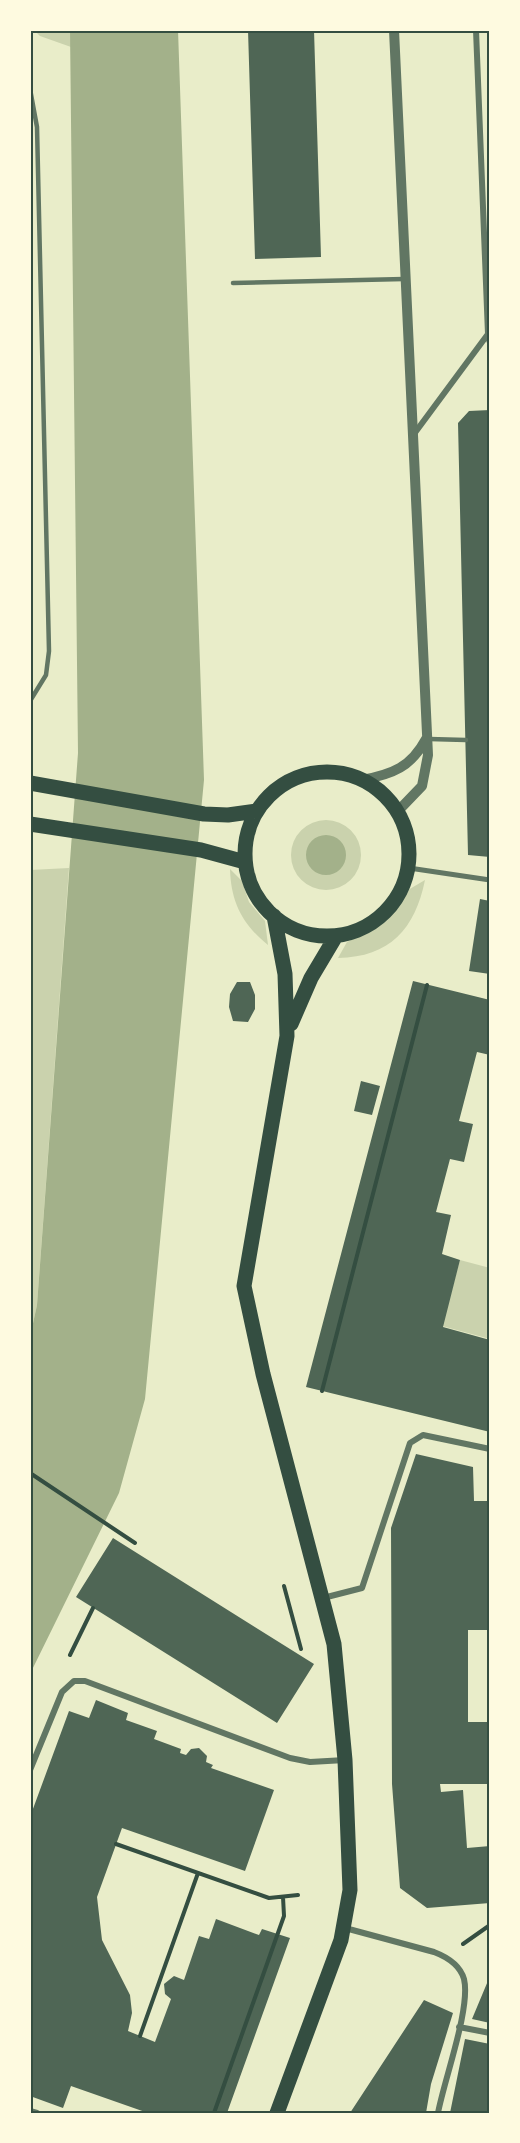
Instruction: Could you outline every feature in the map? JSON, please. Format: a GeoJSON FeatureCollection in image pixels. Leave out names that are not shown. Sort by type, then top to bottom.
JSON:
{"type":"FeatureCollection","features":[{"type":"Feature","properties":{"kind":"main road"},"geometry":{"type":"LineString","coordinates":[[318,772],[342,773],[362,780],[382,793],[398,811],[406,832],[410,853],[409,868],[397,898],[381,917],[360,930],[336,936],[310,935],[285,926],[265,909],[251,887],[245,862],[247,835],[257,811],[273,792],[302,777],[318,772]]}},
{"type":"Feature","properties":{"kind":"main road"},"geometry":{"type":"LineString","coordinates":[[30,783],[75,793],[204,814],[228,815],[257,811]]}},
{"type":"Feature","properties":{"kind":"main road"},"geometry":{"type":"LineString","coordinates":[[30,824],[72,828],[201,850],[245,862]]}},
{"type":"Feature","properties":{"kind":"main road"},"geometry":{"type":"LineString","coordinates":[[274,916],[285,974],[287,1035],[244,1286],[263,1374],[324,1598],[337,1661],[345,1760],[351,1890],[345,1928],[277,2113]]}},
{"type":"Feature","properties":{"kind":"main road"},"geometry":{"type":"LineString","coordinates":[[287,1035],[311,978],[336,936]]}},
{"type":"Feature","properties":{"kind":"street"},"geometry":{"type":"LineString","coordinates":[[394,30],[427,768],[422,786],[398,811]]}},
{"type":"Feature","properties":{"kind":"street"},"geometry":{"type":"LineString","coordinates":[[476,30],[490,343]]}},
{"type":"Feature","properties":{"kind":"street"},"geometry":{"type":"LineString","coordinates":[[412,437],[488,334]]}},
{"type":"Feature","properties":{"kind":"street"},"geometry":{"type":"LineString","coordinates":[[362,780],[398,771],[410,763],[426,738]]}},
{"type":"Feature","properties":{"kind":"street"},"geometry":{"type":"LineString","coordinates":[[409,868],[490,880]]}},
{"type":"Feature","properties":{"kind":"street"},"geometry":{"type":"LineString","coordinates":[[324,1598],[362,1588],[410,1443],[423,1435],[490,1449]]}},
{"type":"Feature","properties":{"kind":"street"},"geometry":{"type":"LineString","coordinates":[[30,1770],[62,1692],[74,1681],[85,1681],[290,1758],[310,1762],[345,1760]]}},
{"type":"Feature","properties":{"kind":"street"},"geometry":{"type":"LineString","coordinates":[[345,1928],[446,1956],[464,1977],[465,1991],[459,2026],[438,2113]]}},
{"type":"Feature","properties":{"kind":"street"},"geometry":{"type":"LineString","coordinates":[[459,2026],[490,2033]]}},
{"type":"Feature","properties":{"kind":"street"},"geometry":{"type":"LineString","coordinates":[[30,2111],[37,2113]]}},
{"type":"Feature","properties":{"kind":"lane"},"geometry":{"type":"LineString","coordinates":[[30,89],[36,127],[49,664],[46,675],[30,701]]}},
{"type":"Feature","properties":{"kind":"lane"},"geometry":{"type":"LineString","coordinates":[[233,283],[405,279]]}},
{"type":"Feature","properties":{"kind":"lane"},"geometry":{"type":"LineString","coordinates":[[426,738],[466,740]]}},
{"type":"Feature","properties":{"kind":"path"},"geometry":{"type":"LineString","coordinates":[[322,1390],[427,985]]}},
{"type":"Feature","properties":{"kind":"path"},"geometry":{"type":"LineString","coordinates":[[30,1473],[135,1543]]}},
{"type":"Feature","properties":{"kind":"path"},"geometry":{"type":"LineString","coordinates":[[284,1586],[301,1649]]}},
{"type":"Feature","properties":{"kind":"path"},"geometry":{"type":"LineString","coordinates":[[70,1655],[93,1608]]}},
{"type":"Feature","properties":{"kind":"path"},"geometry":{"type":"LineString","coordinates":[[116,1844],[269,1898],[298,1895]]}},
{"type":"Feature","properties":{"kind":"path"},"geometry":{"type":"LineString","coordinates":[[140,2036],[198,1873]]}},
{"type":"Feature","properties":{"kind":"path"},"geometry":{"type":"LineString","coordinates":[[214,2113],[284,1916],[283,1897]]}},
{"type":"Feature","properties":{"kind":"path"},"geometry":{"type":"LineString","coordinates":[[446,1956],[490,1925]]}},
{"type":"Feature","properties":{"kind":"shaded area"},"geometry":{"type":"Polygon","coordinates":[[[34,30],[70,30],[71,47],[40,36],[34,30]]]}},
{"type":"Feature","properties":{"kind":"shaded area"},"geometry":{"type":"Polygon","coordinates":[[[70,30],[178,30],[204,780],[145,1399],[119,1493],[30,1674],[30,1337],[37,1305],[78,753],[70,30]]]}},
{"type":"Feature","properties":{"kind":"shaded area"},"geometry":{"type":"Polygon","coordinates":[[[326,820],[339,823],[351,830],[358,842],[361,855],[358,868],[351,880],[339,887],[326,890],[313,887],[301,880],[294,868],[291,855],[294,842],[301,830],[313,823],[326,820]]]}},
{"type":"Feature","properties":{"kind":"shaded area"},"geometry":{"type":"Polygon","coordinates":[[[326,835],[334,836],[340,841],[345,847],[345,863],[340,869],[334,874],[326,875],[318,874],[312,869],[307,863],[306,855],[307,847],[312,841],[318,836],[326,835]]]}},
{"type":"Feature","properties":{"kind":"shaded area"},"geometry":{"type":"Polygon","coordinates":[[[69,868],[37,1305],[30,1337],[30,870],[69,868]]]}},
{"type":"Feature","properties":{"kind":"shaded area"},"geometry":{"type":"Polygon","coordinates":[[[230,869],[242,881],[249,902],[265,921],[268,945],[251,929],[240,912],[233,892],[230,869]]]}},
{"type":"Feature","properties":{"kind":"shaded area"},"geometry":{"type":"Polygon","coordinates":[[[425,880],[414,913],[407,926],[397,937],[386,946],[372,952],[338,958],[347,942],[381,925],[394,912],[408,890],[425,880]]]}},
{"type":"Feature","properties":{"kind":"shaded area"},"geometry":{"type":"Polygon","coordinates":[[[460,1260],[490,1268],[490,1339],[442,1326],[460,1260]]]}},
{"type":"Feature","properties":{"kind":"building"},"geometry":{"type":"Polygon","coordinates":[[[248,30],[314,30],[321,257],[255,259],[248,30]]]}},
{"type":"Feature","properties":{"kind":"building"},"geometry":{"type":"Polygon","coordinates":[[[490,410],[490,857],[468,855],[458,423],[469,411],[490,410]]]}},
{"type":"Feature","properties":{"kind":"building"},"geometry":{"type":"Polygon","coordinates":[[[480,899],[490,901],[490,974],[469,971],[480,899]]]}},
{"type":"Feature","properties":{"kind":"building"},"geometry":{"type":"Polygon","coordinates":[[[413,981],[490,1000],[490,1055],[477,1052],[459,1121],[473,1124],[464,1162],[450,1159],[436,1212],[451,1215],[442,1254],[460,1260],[443,1327],[490,1340],[490,1432],[306,1387],[413,981]]]}},
{"type":"Feature","properties":{"kind":"building"},"geometry":{"type":"Polygon","coordinates":[[[237,982],[250,982],[255,995],[255,1009],[248,1022],[233,1021],[229,1007],[230,994],[237,982]]]}},
{"type":"Feature","properties":{"kind":"building"},"geometry":{"type":"Polygon","coordinates":[[[361,1081],[380,1086],[372,1115],[354,1111],[361,1081]]]}},
{"type":"Feature","properties":{"kind":"building"},"geometry":{"type":"Polygon","coordinates":[[[416,1454],[473,1467],[474,1501],[490,1501],[490,1630],[468,1630],[468,1722],[490,1722],[490,1784],[440,1784],[441,1792],[463,1790],[467,1848],[490,1846],[490,1903],[427,1908],[400,1888],[392,1784],[391,1528],[416,1454]]]}},
{"type":"Feature","properties":{"kind":"building"},"geometry":{"type":"Polygon","coordinates":[[[113,1538],[314,1664],[277,1723],[76,1597],[113,1538]]]}},
{"type":"Feature","properties":{"kind":"building"},"geometry":{"type":"Polygon","coordinates":[[[96,1700],[128,1713],[126,1720],[157,1731],[154,1739],[181,1749],[180,1753],[186,1755],[191,1749],[199,1748],[207,1756],[206,1762],[213,1765],[211,1768],[274,1790],[245,1871],[122,1828],[97,1897],[102,1940],[130,1995],[132,2013],[128,2031],[155,2042],[171,1999],[165,1994],[164,1984],[174,1976],[184,1980],[199,1936],[209,1939],[216,1919],[259,1935],[262,1929],[290,1938],[227,2113],[148,2113],[71,2086],[63,2108],[30,2096],[30,1817],[69,1711],[89,1718],[96,1700]]]}},
{"type":"Feature","properties":{"kind":"building"},"geometry":{"type":"Polygon","coordinates":[[[490,1976],[490,2023],[472,2019],[490,1976]]]}},
{"type":"Feature","properties":{"kind":"building"},"geometry":{"type":"Polygon","coordinates":[[[424,2000],[453,2013],[431,2084],[426,2113],[350,2113],[424,2000]]]}},
{"type":"Feature","properties":{"kind":"building"},"geometry":{"type":"Polygon","coordinates":[[[465,2039],[490,2044],[490,2113],[450,2113],[465,2039]]]}}]}
